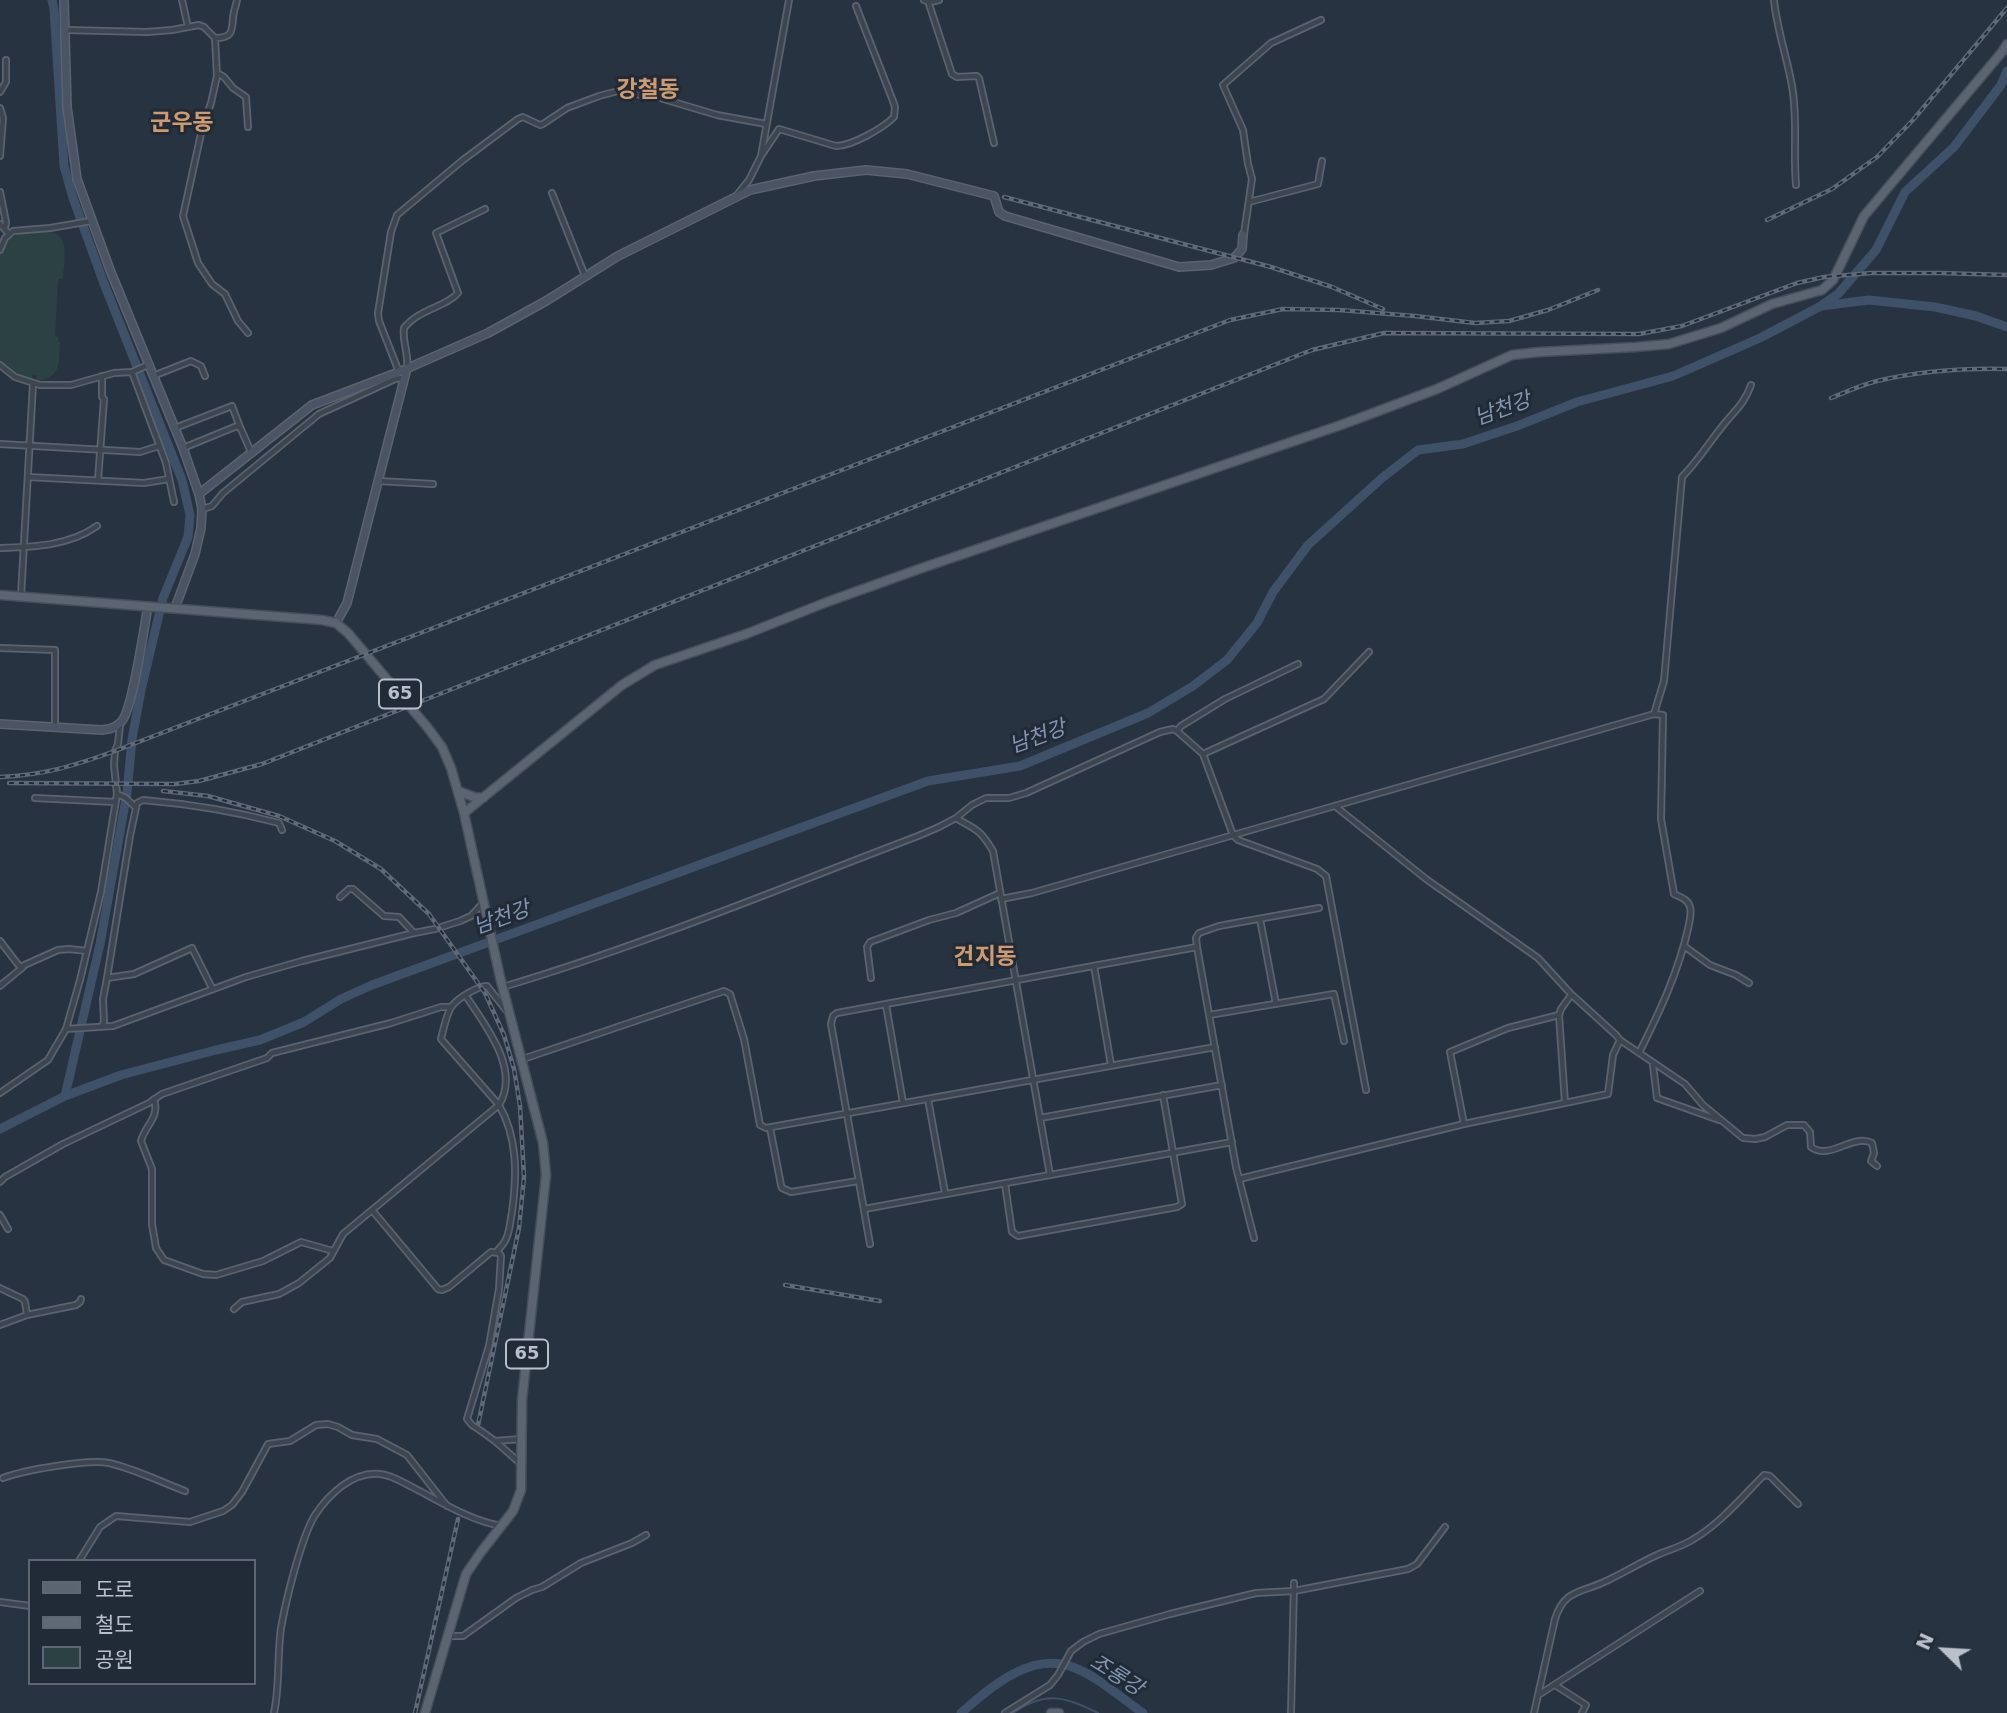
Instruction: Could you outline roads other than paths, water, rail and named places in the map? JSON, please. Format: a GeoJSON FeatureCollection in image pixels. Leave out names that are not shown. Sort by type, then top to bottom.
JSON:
{"type":"FeatureCollection","features":[{"type":"Feature","properties":{"kind":"main road"},"geometry":{"type":"LineString","coordinates":[[464,813],[622,685],[655,665],[922,568],[1354,420],[1437,389],[1512,355],[1669,344],[1721,328],[1772,304],[1822,290],[1833,280],[1864,216],[2007,44]]}},
{"type":"Feature","properties":{"kind":"main road"},"geometry":{"type":"LineString","coordinates":[[0,595],[336,623]]}},
{"type":"Feature","properties":{"kind":"main road","name":"65"},"geometry":{"type":"LineString","coordinates":[[336,623],[348,633],[442,747],[464,813],[502,988],[543,1143],[546,1166],[522,1400],[520,1497],[513,1511],[466,1574],[425,1713]]}},
{"type":"Feature","properties":{"kind":"main road"},"geometry":{"type":"LineString","coordinates":[[458,791],[483,798]]}},
{"type":"Feature","properties":{"kind":"main road"},"geometry":{"type":"LineString","coordinates":[[1052,1713],[1059,1713]]}},
{"type":"Feature","properties":{"kind":"street"},"geometry":{"type":"LineString","coordinates":[[64,0],[67,107],[74,163],[90,221],[145,367],[152,377],[183,449],[202,509],[201,528],[180,609]]}},
{"type":"Feature","properties":{"kind":"street"},"geometry":{"type":"LineString","coordinates":[[182,0],[188,27]]}},
{"type":"Feature","properties":{"kind":"street"},"geometry":{"type":"LineString","coordinates":[[215,38],[225,38],[231,33],[237,0]]}},
{"type":"Feature","properties":{"kind":"street"},"geometry":{"type":"LineString","coordinates":[[761,156],[789,0]]}},
{"type":"Feature","properties":{"kind":"street"},"geometry":{"type":"LineString","coordinates":[[939,0],[926,1],[952,74],[979,78],[994,144]]}},
{"type":"Feature","properties":{"kind":"street"},"geometry":{"type":"LineString","coordinates":[[1774,0],[1780,39],[1792,86],[1796,185]]}},
{"type":"Feature","properties":{"kind":"street"},"geometry":{"type":"LineString","coordinates":[[734,198],[749,180],[779,129],[843,146],[894,117],[895,107],[856,6]]}},
{"type":"Feature","properties":{"kind":"street"},"geometry":{"type":"LineString","coordinates":[[199,494],[312,405],[403,373],[495,330],[618,256],[750,190],[814,176],[880,171],[923,178],[994,196],[999,212],[1005,216],[1172,267],[1203,267],[1234,258],[1242,249],[1252,178],[1240,121],[1223,85],[1272,43],[1321,20]]}},
{"type":"Feature","properties":{"kind":"street"},"geometry":{"type":"LineString","coordinates":[[64,30],[147,32],[199,25],[205,27],[215,38],[217,74],[183,216],[198,263],[212,284],[225,295],[238,321],[248,333]]}},
{"type":"Feature","properties":{"kind":"street"},"geometry":{"type":"LineString","coordinates":[[0,92],[6,82],[6,60]]}},
{"type":"Feature","properties":{"kind":"street"},"geometry":{"type":"LineString","coordinates":[[217,74],[246,97],[248,127]]}},
{"type":"Feature","properties":{"kind":"street"},"geometry":{"type":"LineString","coordinates":[[403,373],[379,321],[378,313],[394,219],[463,160],[518,119],[525,117],[540,125],[567,108],[622,90],[717,115],[766,124]]}},
{"type":"Feature","properties":{"kind":"street"},"geometry":{"type":"LineString","coordinates":[[0,108],[3,118],[0,156]]}},
{"type":"Feature","properties":{"kind":"street"},"geometry":{"type":"LineString","coordinates":[[1249,202],[1318,184],[1322,161]]}},
{"type":"Feature","properties":{"kind":"street"},"geometry":{"type":"LineString","coordinates":[[0,192],[6,222],[2,226],[9,234]]}},
{"type":"Feature","properties":{"kind":"street"},"geometry":{"type":"LineString","coordinates":[[552,194],[586,277]]}},
{"type":"Feature","properties":{"kind":"street"},"geometry":{"type":"LineString","coordinates":[[336,623],[346,604],[403,373],[407,354],[404,328],[428,309],[454,298],[458,293],[436,233],[485,209]]}},
{"type":"Feature","properties":{"kind":"street"},"geometry":{"type":"LineString","coordinates":[[0,250],[13,231],[90,221]]}},
{"type":"Feature","properties":{"kind":"street"},"geometry":{"type":"LineString","coordinates":[[152,377],[191,361],[201,366],[205,376]]}},
{"type":"Feature","properties":{"kind":"street"},"geometry":{"type":"LineString","coordinates":[[0,365],[15,377],[33,384],[71,384],[145,367]]}},
{"type":"Feature","properties":{"kind":"street"},"geometry":{"type":"LineString","coordinates":[[132,372],[159,446],[174,502]]}},
{"type":"Feature","properties":{"kind":"street"},"geometry":{"type":"LineString","coordinates":[[202,509],[212,506],[223,493],[324,411],[403,373]]}},
{"type":"Feature","properties":{"kind":"street"},"geometry":{"type":"LineString","coordinates":[[98,480],[104,399],[102,376]]}},
{"type":"Feature","properties":{"kind":"street"},"geometry":{"type":"LineString","coordinates":[[21,596],[33,384]]}},
{"type":"Feature","properties":{"kind":"street"},"geometry":{"type":"LineString","coordinates":[[1654,713],[1664,681],[1682,477],[1695,464],[1730,416],[1744,403],[1751,385]]}},
{"type":"Feature","properties":{"kind":"street"},"geometry":{"type":"LineString","coordinates":[[174,428],[232,406],[251,452]]}},
{"type":"Feature","properties":{"kind":"street"},"geometry":{"type":"LineString","coordinates":[[183,449],[240,427]]}},
{"type":"Feature","properties":{"kind":"street"},"geometry":{"type":"LineString","coordinates":[[274,434],[283,443]]}},
{"type":"Feature","properties":{"kind":"street"},"geometry":{"type":"LineString","coordinates":[[0,444],[141,452],[159,446]]}},
{"type":"Feature","properties":{"kind":"street"},"geometry":{"type":"LineString","coordinates":[[28,477],[144,483],[169,480]]}},
{"type":"Feature","properties":{"kind":"street"},"geometry":{"type":"LineString","coordinates":[[377,481],[433,484]]}},
{"type":"Feature","properties":{"kind":"street"},"geometry":{"type":"LineString","coordinates":[[0,548],[24,548],[66,541],[97,526]]}},
{"type":"Feature","properties":{"kind":"street"},"geometry":{"type":"LineString","coordinates":[[0,1093],[48,1060],[69,1029],[100,892],[117,794],[114,765],[121,723],[128,707],[151,606]]}},
{"type":"Feature","properties":{"kind":"street"},"geometry":{"type":"LineString","coordinates":[[0,648],[55,650],[55,727]]}},
{"type":"Feature","properties":{"kind":"street"},"geometry":{"type":"LineString","coordinates":[[1203,754],[1324,699],[1368,652]]}},
{"type":"Feature","properties":{"kind":"street"},"geometry":{"type":"LineString","coordinates":[[1177,730],[1225,699],[1298,664]]}},
{"type":"Feature","properties":{"kind":"street"},"geometry":{"type":"LineString","coordinates":[[870,978],[867,947],[870,942],[929,920],[1001,896],[1031,893],[1654,713],[1663,715],[1664,720],[1660,812],[1667,864],[1674,894],[1686,900],[1691,911],[1684,946],[1659,1013],[1639,1053]]}},
{"type":"Feature","properties":{"kind":"street"},"geometry":{"type":"LineString","coordinates":[[0,724],[108,729],[121,723]]}},
{"type":"Feature","properties":{"kind":"street"},"geometry":{"type":"LineString","coordinates":[[502,988],[570,967],[918,836],[956,818],[986,798],[1009,798],[1026,793],[1160,732],[1173,729],[1203,754],[1233,835],[1238,840],[1317,869],[1326,876],[1366,1090]]}},
{"type":"Feature","properties":{"kind":"street"},"geometry":{"type":"LineString","coordinates":[[117,794],[126,798],[136,808]]}},
{"type":"Feature","properties":{"kind":"street"},"geometry":{"type":"LineString","coordinates":[[36,798],[115,802]]}},
{"type":"Feature","properties":{"kind":"street"},"geometry":{"type":"LineString","coordinates":[[102,1026],[103,999],[137,803],[143,800],[196,805],[243,813],[279,823],[282,830]]}},
{"type":"Feature","properties":{"kind":"street"},"geometry":{"type":"LineString","coordinates":[[1335,806],[1448,895],[1538,958],[1572,995],[1620,1040],[1685,1084],[1728,1127]]}},
{"type":"Feature","properties":{"kind":"street"},"geometry":{"type":"LineString","coordinates":[[956,818],[981,832],[993,852],[1050,1174]]}},
{"type":"Feature","properties":{"kind":"street"},"geometry":{"type":"LineString","coordinates":[[340,897],[349,888],[353,889],[384,916],[396,916],[403,920],[414,933]]}},
{"type":"Feature","properties":{"kind":"street"},"geometry":{"type":"LineString","coordinates":[[69,1029],[113,1026],[212,988],[302,961],[460,922],[471,916],[484,903]]}},
{"type":"Feature","properties":{"kind":"street"},"geometry":{"type":"LineString","coordinates":[[1254,1238],[1239,1179],[1196,938],[1199,933],[1219,926],[1319,908]]}},
{"type":"Feature","properties":{"kind":"street"},"geometry":{"type":"LineString","coordinates":[[1261,919],[1276,1004]]}},
{"type":"Feature","properties":{"kind":"street"},"geometry":{"type":"LineString","coordinates":[[0,941],[20,967],[24,967]]}},
{"type":"Feature","properties":{"kind":"street"},"geometry":{"type":"LineString","coordinates":[[1684,946],[1714,968],[1736,975],[1749,983]]}},
{"type":"Feature","properties":{"kind":"street"},"geometry":{"type":"LineString","coordinates":[[870,1244],[831,1020],[837,1013],[1197,947]]}},
{"type":"Feature","properties":{"kind":"street"},"geometry":{"type":"LineString","coordinates":[[107,978],[134,974],[192,948],[212,988]]}},
{"type":"Feature","properties":{"kind":"street"},"geometry":{"type":"LineString","coordinates":[[0,986],[24,967],[58,950],[87,951]]}},
{"type":"Feature","properties":{"kind":"street"},"geometry":{"type":"LineString","coordinates":[[1094,966],[1111,1065]]}},
{"type":"Feature","properties":{"kind":"street"},"geometry":{"type":"LineString","coordinates":[[0,1182],[63,1144],[177,1088],[267,1058],[272,1053],[391,1023],[441,1007],[451,1007],[476,988],[487,986],[510,1016]]}},
{"type":"Feature","properties":{"kind":"street"},"geometry":{"type":"LineString","coordinates":[[522,1060],[724,990],[730,994],[744,1039],[760,1125],[770,1128],[1215,1047]]}},
{"type":"Feature","properties":{"kind":"street"},"geometry":{"type":"LineString","coordinates":[[1209,1015],[1334,995],[1344,1041]]}},
{"type":"Feature","properties":{"kind":"street"},"geometry":{"type":"LineString","coordinates":[[1565,1102],[1559,1015],[1572,995]]}},
{"type":"Feature","properties":{"kind":"street"},"geometry":{"type":"LineString","coordinates":[[234,1309],[242,1302],[266,1298],[288,1290],[314,1272],[330,1258],[343,1234],[499,1105],[506,1084],[502,1060],[495,1040],[466,996]]}},
{"type":"Feature","properties":{"kind":"street"},"geometry":{"type":"LineString","coordinates":[[886,1004],[903,1103]]}},
{"type":"Feature","properties":{"kind":"street"},"geometry":{"type":"LineString","coordinates":[[451,1007],[442,1039],[499,1105],[512,1136],[515,1154],[513,1200],[507,1238],[496,1252]]}},
{"type":"Feature","properties":{"kind":"street"},"geometry":{"type":"LineString","coordinates":[[1464,1124],[1450,1052],[1508,1028],[1559,1015]]}},
{"type":"Feature","properties":{"kind":"street"},"geometry":{"type":"LineString","coordinates":[[1239,1179],[1464,1124],[1608,1094],[1613,1055],[1620,1040]]}},
{"type":"Feature","properties":{"kind":"street"},"geometry":{"type":"LineString","coordinates":[[1653,1064],[1657,1098],[1712,1117],[1743,1138],[1765,1137],[1791,1124],[1804,1125],[1810,1132],[1811,1147],[1819,1152],[1861,1141],[1872,1143],[1874,1148],[1871,1161],[1877,1166]]}},
{"type":"Feature","properties":{"kind":"street"},"geometry":{"type":"LineString","coordinates":[[1040,1118],[1222,1085]]}},
{"type":"Feature","properties":{"kind":"street"},"geometry":{"type":"LineString","coordinates":[[1004,1184],[1012,1232],[1021,1236],[1177,1208],[1182,1204],[1163,1096]]}},
{"type":"Feature","properties":{"kind":"street"},"geometry":{"type":"LineString","coordinates":[[154,1099],[154,1118],[143,1133],[141,1141],[152,1169],[152,1224],[156,1248],[164,1260],[216,1275],[263,1261],[301,1242],[333,1251]]}},
{"type":"Feature","properties":{"kind":"street"},"geometry":{"type":"LineString","coordinates":[[929,1099],[945,1193]]}},
{"type":"Feature","properties":{"kind":"street"},"geometry":{"type":"LineString","coordinates":[[770,1128],[781,1185],[786,1190],[791,1192],[858,1181]]}},
{"type":"Feature","properties":{"kind":"street"},"geometry":{"type":"LineString","coordinates":[[864,1209],[1232,1142]]}},
{"type":"Feature","properties":{"kind":"street"},"geometry":{"type":"LineString","coordinates":[[372,1210],[438,1289],[449,1287],[491,1252],[501,1256],[499,1289],[489,1346],[467,1419],[522,1466]]}},
{"type":"Feature","properties":{"kind":"street"},"geometry":{"type":"LineString","coordinates":[[0,1214],[8,1229]]}},
{"type":"Feature","properties":{"kind":"street"},"geometry":{"type":"LineString","coordinates":[[0,1287],[23,1299],[27,1315]]}},
{"type":"Feature","properties":{"kind":"street"},"geometry":{"type":"LineString","coordinates":[[0,1325],[27,1315],[76,1305],[81,1299]]}},
{"type":"Feature","properties":{"kind":"street"},"geometry":{"type":"LineString","coordinates":[[80,1559],[100,1527],[116,1516],[190,1522],[223,1511],[232,1505],[242,1492],[257,1469],[268,1444],[295,1439],[316,1424],[322,1423],[333,1424],[352,1435],[377,1439],[400,1450],[407,1455],[447,1506]]}},
{"type":"Feature","properties":{"kind":"street"},"geometry":{"type":"LineString","coordinates":[[495,1441],[522,1439]]}},
{"type":"Feature","properties":{"kind":"street"},"geometry":{"type":"LineString","coordinates":[[4,1478],[79,1463],[98,1462],[114,1464],[185,1491]]}},
{"type":"Feature","properties":{"kind":"street"},"geometry":{"type":"LineString","coordinates":[[274,1713],[281,1629],[301,1551],[315,1515],[345,1482],[381,1474],[487,1523],[502,1525]]}},
{"type":"Feature","properties":{"kind":"street"},"geometry":{"type":"LineString","coordinates":[[1534,1713],[1555,1619],[1560,1605],[1571,1594],[1604,1582],[1656,1555],[1693,1540],[1764,1475],[1769,1476],[1798,1504]]}},
{"type":"Feature","properties":{"kind":"street"},"geometry":{"type":"LineString","coordinates":[[1005,1713],[1046,1688],[1058,1675],[1068,1655],[1083,1642],[1114,1629],[1256,1593],[1294,1591],[1408,1569],[1418,1564],[1445,1527]]}},
{"type":"Feature","properties":{"kind":"street"},"geometry":{"type":"LineString","coordinates":[[448,1634],[463,1636],[516,1598],[542,1587],[581,1563],[646,1535]]}},
{"type":"Feature","properties":{"kind":"street"},"geometry":{"type":"LineString","coordinates":[[1291,1713],[1294,1583]]}},
{"type":"Feature","properties":{"kind":"street"},"geometry":{"type":"LineString","coordinates":[[1539,1694],[1700,1591]]}},
{"type":"Feature","properties":{"kind":"street"},"geometry":{"type":"LineString","coordinates":[[0,1602],[28,1606]]}},
{"type":"Feature","properties":{"kind":"street"},"geometry":{"type":"LineString","coordinates":[[1555,1685],[1586,1705],[1582,1713]]}},
{"type":"Feature","properties":{"kind":"waterway"},"geometry":{"type":"LineString","coordinates":[[52,0],[64,166],[103,281],[182,480],[190,515],[188,537],[163,598],[141,690],[132,739],[127,793],[100,944],[65,1096]]}},
{"type":"Feature","properties":{"kind":"waterway"},"geometry":{"type":"LineString","coordinates":[[1822,305],[1838,294],[1876,250],[1905,192],[1954,147],[2001,85],[2007,71]]}},
{"type":"Feature","properties":{"kind":"waterway","name":"남천강"},"geometry":{"type":"LineString","coordinates":[[0,1129],[65,1096],[121,1075],[260,1040],[304,1022],[341,999],[372,985],[928,781],[1020,766],[1148,713],[1193,686],[1227,660],[1257,623],[1273,592],[1308,545],[1382,478],[1418,450],[1463,444],[1577,402],[1673,376],[1760,338],[1821,306],[1869,300],[1935,307],[1976,316],[2007,327]]}},
{"type":"Feature","properties":{"kind":"waterway","name":"조롱강"},"geometry":{"type":"LineString","coordinates":[[961,1713],[985,1692],[1013,1674],[1043,1664],[1075,1668],[1093,1677],[1143,1713]]}},
{"type":"Feature","properties":{"kind":"waterway"},"geometry":{"type":"LineString","coordinates":[[1013,1713],[1036,1701],[1056,1698],[1098,1713]]}},
{"type":"Feature","properties":{"kind":"railway"},"geometry":{"type":"LineString","coordinates":[[1767,220],[1832,189],[1877,157],[1913,120],[2007,8]]}},
{"type":"Feature","properties":{"kind":"railway"},"geometry":{"type":"LineString","coordinates":[[1004,197],[1271,267],[1332,287],[1383,309]]}},
{"type":"Feature","properties":{"kind":"railway"},"geometry":{"type":"LineString","coordinates":[[9,783],[175,784],[199,781],[262,764],[1312,350],[1384,333],[1639,334],[1682,326],[1797,283],[1824,277],[1871,273],[2007,275]]}},
{"type":"Feature","properties":{"kind":"railway"},"geometry":{"type":"LineString","coordinates":[[0,777],[59,769],[115,751],[1230,320],[1283,309],[1339,310],[1475,323],[1509,321],[1548,310],[1598,290]]}},
{"type":"Feature","properties":{"kind":"railway"},"geometry":{"type":"LineString","coordinates":[[1831,398],[1871,383],[1909,375],[2007,369]]}},
{"type":"Feature","properties":{"kind":"railway"},"geometry":{"type":"LineString","coordinates":[[163,791],[208,796],[279,816],[335,841],[381,869],[429,914],[485,993],[504,1035],[514,1069],[520,1106],[524,1177],[519,1228],[478,1425]]}},
{"type":"Feature","properties":{"kind":"railway"},"geometry":{"type":"LineString","coordinates":[[785,1285],[880,1301]]}},
{"type":"Feature","properties":{"kind":"railway"},"geometry":{"type":"LineString","coordinates":[[415,1713],[458,1519]]}},
{"type":"Feature","properties":{"kind":"district","name":"강철동"},"geometry":{"type":"Point","coordinates":[648,91]}},
{"type":"Feature","properties":{"kind":"district","name":"군우동"},"geometry":{"type":"Point","coordinates":[182,124]}},
{"type":"Feature","properties":{"kind":"district","name":"건지동"},"geometry":{"type":"Point","coordinates":[985,958]}}]}
